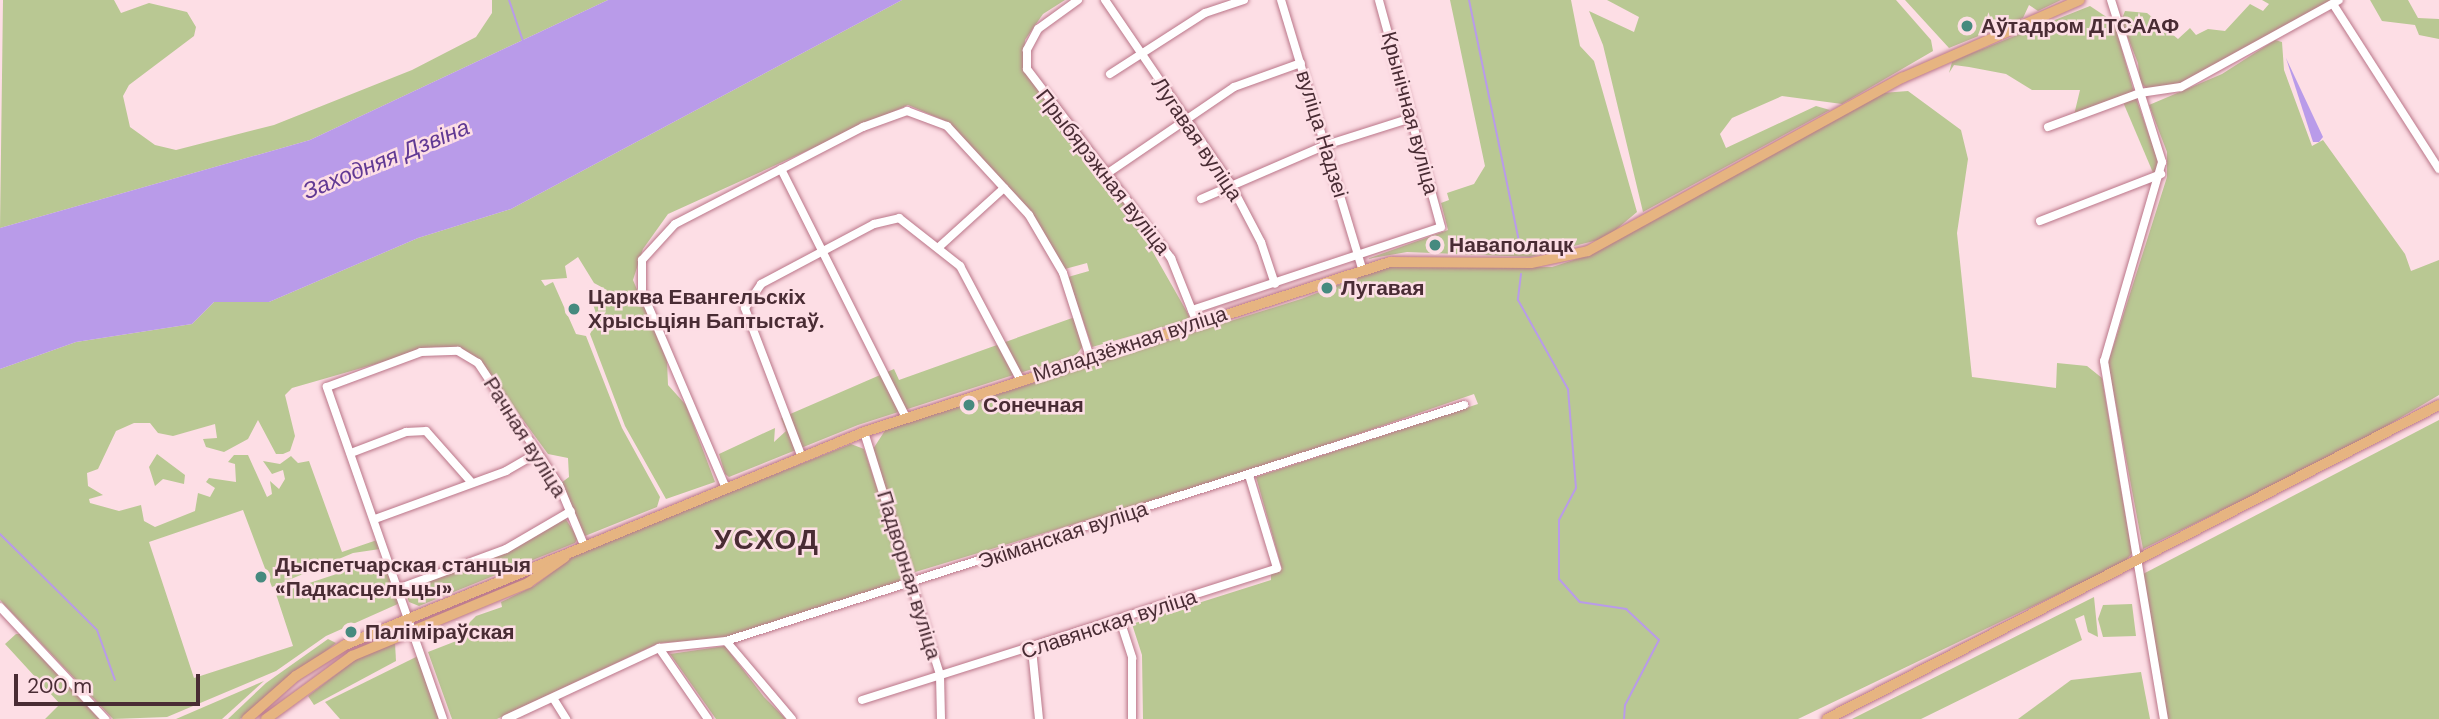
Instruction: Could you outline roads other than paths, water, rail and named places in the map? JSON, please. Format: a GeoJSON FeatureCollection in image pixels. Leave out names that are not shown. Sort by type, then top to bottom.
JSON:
{"type":"FeatureCollection","features":[{"type":"Feature","properties":{"kind":"main road","name":"Маладзёжная вуліца"},"geometry":{"type":"LineString","coordinates":[[247,719],[310,666],[410,617],[725,486],[863,432],[1362,269],[1411,259],[1550,261],[1609,243],[1902,78],[2080,0]]}},
{"type":"Feature","properties":{"kind":"main road"},"geometry":{"type":"LineString","coordinates":[[1827,719],[2138,563],[2439,405]]}},
{"type":"Feature","properties":{"kind":"main road","name":"Маладзёжная вуліца"},"geometry":{"type":"LineString","coordinates":[[266,719],[321,674],[414,630],[528,583],[584,545]]}},
{"type":"Feature","properties":{"kind":"street","name":"Прыбярэжная вуліца"},"geometry":{"type":"LineString","coordinates":[[1078,0],[1038,29],[1027,50],[1027,69],[1105,175],[1171,258],[1197,323]]}},
{"type":"Feature","properties":{"kind":"street","name":"Лугавая вуліца"},"geometry":{"type":"LineString","coordinates":[[1105,0],[1230,183],[1261,242],[1275,284]]}},
{"type":"Feature","properties":{"kind":"street"},"geometry":{"type":"LineString","coordinates":[[1110,74],[1138,51],[1206,13],[1244,0]]}},
{"type":"Feature","properties":{"kind":"street","name":"вуліца Надзеі"},"geometry":{"type":"LineString","coordinates":[[1281,0],[1362,269]]}},
{"type":"Feature","properties":{"kind":"street","name":"Крынічная вуліца"},"geometry":{"type":"LineString","coordinates":[[1358,256],[1441,227],[1379,0]]}},
{"type":"Feature","properties":{"kind":"street"},"geometry":{"type":"LineString","coordinates":[[2111,0],[2140,93],[2161,174],[2106,342],[2105,371],[2164,719]]}},
{"type":"Feature","properties":{"kind":"street"},"geometry":{"type":"LineString","coordinates":[[2048,127],[2140,93],[2181,87],[2336,2],[2439,169]]}},
{"type":"Feature","properties":{"kind":"street"},"geometry":{"type":"LineString","coordinates":[[1105,175],[1184,118],[1234,87],[1301,63]]}},
{"type":"Feature","properties":{"kind":"street"},"geometry":{"type":"LineString","coordinates":[[725,486],[642,291],[639,270],[647,251],[675,224],[781,169],[907,111],[947,126],[1004,188],[1048,242],[1090,357]]}},
{"type":"Feature","properties":{"kind":"street"},"geometry":{"type":"LineString","coordinates":[[1201,199],[1230,183],[1326,145],[1411,118]]}},
{"type":"Feature","properties":{"kind":"street"},"geometry":{"type":"LineString","coordinates":[[781,169],[906,417]]}},
{"type":"Feature","properties":{"kind":"street"},"geometry":{"type":"LineString","coordinates":[[2040,221],[2161,174]]}},
{"type":"Feature","properties":{"kind":"street"},"geometry":{"type":"LineString","coordinates":[[939,247],[1004,188]]}},
{"type":"Feature","properties":{"kind":"street"},"geometry":{"type":"LineString","coordinates":[[801,455],[745,308],[761,284],[874,224],[899,218],[960,266],[987,309],[1020,379]]}},
{"type":"Feature","properties":{"kind":"street"},"geometry":{"type":"LineString","coordinates":[[1192,310],[1358,256]]}},
{"type":"Feature","properties":{"kind":"street","name":"Рачная вуліца"},"geometry":{"type":"LineString","coordinates":[[351,453],[327,387],[421,352],[458,351],[478,363],[537,453],[571,512],[584,545]]}},
{"type":"Feature","properties":{"kind":"street","name":"Экіманская вуліца"},"geometry":{"type":"LineString","coordinates":[[506,719],[659,648],[726,641],[1464,405]]}},
{"type":"Feature","properties":{"kind":"street"},"geometry":{"type":"LineString","coordinates":[[443,719],[400,588],[351,453],[420,430],[442,445],[472,483]]}},
{"type":"Feature","properties":{"kind":"street","name":"Падворная вуліца"},"geometry":{"type":"LineString","coordinates":[[863,432],[940,675],[941,719]]}},
{"type":"Feature","properties":{"kind":"street"},"geometry":{"type":"LineString","coordinates":[[375,519],[472,483],[537,453]]}},
{"type":"Feature","properties":{"kind":"street","name":"Славянская вуліца"},"geometry":{"type":"LineString","coordinates":[[862,701],[1032,649],[1278,568],[1249,475]]}},
{"type":"Feature","properties":{"kind":"street"},"geometry":{"type":"LineString","coordinates":[[400,588],[506,549],[571,512]]}},
{"type":"Feature","properties":{"kind":"street"},"geometry":{"type":"LineString","coordinates":[[0,607],[105,719]]}},
{"type":"Feature","properties":{"kind":"street"},"geometry":{"type":"LineString","coordinates":[[1121,620],[1132,658],[1132,719]]}},
{"type":"Feature","properties":{"kind":"street"},"geometry":{"type":"LineString","coordinates":[[726,641],[792,719]]}},
{"type":"Feature","properties":{"kind":"street"},"geometry":{"type":"LineString","coordinates":[[659,648],[708,719]]}},
{"type":"Feature","properties":{"kind":"street"},"geometry":{"type":"LineString","coordinates":[[1032,649],[1039,719]]}},
{"type":"Feature","properties":{"kind":"street"},"geometry":{"type":"LineString","coordinates":[[553,698],[566,719]]}},
{"type":"Feature","properties":{"kind":"water","name":"Заходняя Дзвіна"},"geometry":{"type":"Polygon","coordinates":[[[608,0],[902,0],[511,209],[418,238],[269,302],[214,302],[192,324],[76,342],[0,369],[0,228],[310,140],[608,0]]]}},
{"type":"Feature","properties":{"kind":"water"},"geometry":{"type":"Polygon","coordinates":[[[2286,58],[2323,137],[2319,142],[2313,142],[2286,58]]]}},
{"type":"Feature","properties":{"kind":"waterway"},"geometry":{"type":"LineString","coordinates":[[509,0],[524,44]]}},
{"type":"Feature","properties":{"kind":"waterway"},"geometry":{"type":"LineString","coordinates":[[1469,0],[1520,246]]}},
{"type":"Feature","properties":{"kind":"waterway"},"geometry":{"type":"LineString","coordinates":[[1521,274],[1518,300],[1568,389],[1576,488],[1559,520],[1559,579],[1580,602],[1626,609],[1659,640],[1625,705],[1624,719]]}},
{"type":"Feature","properties":{"kind":"waterway"},"geometry":{"type":"LineString","coordinates":[[0,534],[97,630],[115,680]]}},
{"type":"Feature","properties":{"kind":"place","name":"Аўтадром ДТСААФ"},"geometry":{"type":"Point","coordinates":[1967,26]}},
{"type":"Feature","properties":{"kind":"place","name":"Наваполацк"},"geometry":{"type":"Point","coordinates":[1435,245]}},
{"type":"Feature","properties":{"kind":"place","name":"Лугавая"},"geometry":{"type":"Point","coordinates":[1327,288]}},
{"type":"Feature","properties":{"kind":"place","name":"Царква Евангельскіх Хрысьціян Баптыстаў."},"geometry":{"type":"Point","coordinates":[574,309]}},
{"type":"Feature","properties":{"kind":"place","name":"Сонечная"},"geometry":{"type":"Point","coordinates":[969,405]}},
{"type":"Feature","properties":{"kind":"place","name":"Дыспетчарская станцыя «Падкасцельцы»"},"geometry":{"type":"Point","coordinates":[261,577]}},
{"type":"Feature","properties":{"kind":"place","name":"Паліміраўская"},"geometry":{"type":"Point","coordinates":[351,632]}},
{"type":"Feature","properties":{"kind":"district","name":"УСХОД"},"geometry":{"type":"Point","coordinates":[767,540]}}]}
